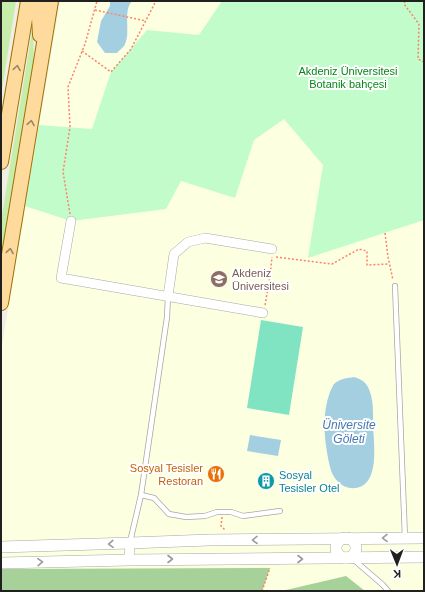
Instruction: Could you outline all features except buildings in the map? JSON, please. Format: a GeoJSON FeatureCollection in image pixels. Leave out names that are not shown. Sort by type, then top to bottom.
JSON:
{"type":"FeatureCollection","features":[{"type":"Feature","properties":{"kind":"main road"},"geometry":{"type":"LineString","coordinates":[[1,162],[28,1]]}},
{"type":"Feature","properties":{"kind":"main road"},"geometry":{"type":"LineString","coordinates":[[38,1],[41,62]]}},
{"type":"Feature","properties":{"kind":"main road"},"geometry":{"type":"LineString","coordinates":[[1,303],[52,1]]}},
{"type":"Feature","properties":{"kind":"street"},"geometry":{"type":"LineString","coordinates":[[71,222],[61,278],[263,313]]}},
{"type":"Feature","properties":{"kind":"street"},"geometry":{"type":"LineString","coordinates":[[168,296],[174,254],[188,242],[205,238],[272,249]]}},
{"type":"Feature","properties":{"kind":"street"},"geometry":{"type":"LineString","coordinates":[[1,547],[234,540],[424,538]]}},
{"type":"Feature","properties":{"kind":"street"},"geometry":{"type":"LineString","coordinates":[[346,539],[341,540],[336,549],[340,556],[350,558]]}},
{"type":"Feature","properties":{"kind":"street"},"geometry":{"type":"LineString","coordinates":[[129,560],[130,543]]}},
{"type":"Feature","properties":{"kind":"street"},"geometry":{"type":"LineString","coordinates":[[1,563],[424,557]]}},
{"type":"Feature","properties":{"kind":"lane"},"geometry":{"type":"LineString","coordinates":[[395,286],[405,538]]}},
{"type":"Feature","properties":{"kind":"lane"},"geometry":{"type":"LineString","coordinates":[[130,543],[141,495],[167,317],[168,296]]}},
{"type":"Feature","properties":{"kind":"lane"},"geometry":{"type":"LineString","coordinates":[[141,495],[154,498],[169,514],[186,516],[206,516],[217,512],[231,512],[244,516],[280,511]]}},
{"type":"Feature","properties":{"kind":"lane"},"geometry":{"type":"LineString","coordinates":[[350,558],[383,584],[388,591]]}},
{"type":"Feature","properties":{"kind":"path"},"geometry":{"type":"LineString","coordinates":[[71,222],[63,172],[70,127],[68,87],[82,50],[97,1]]}},
{"type":"Feature","properties":{"kind":"path"},"geometry":{"type":"LineString","coordinates":[[82,50],[112,72],[131,49],[156,1]]}},
{"type":"Feature","properties":{"kind":"path"},"geometry":{"type":"LineString","coordinates":[[405,1],[404,4],[419,24],[418,59],[424,62]]}},
{"type":"Feature","properties":{"kind":"path"},"geometry":{"type":"LineString","coordinates":[[94,10],[146,21]]}},
{"type":"Feature","properties":{"kind":"path"},"geometry":{"type":"LineString","coordinates":[[384,233],[389,264],[395,286]]}},
{"type":"Feature","properties":{"kind":"path"},"geometry":{"type":"LineString","coordinates":[[263,313],[270,277],[272,256],[332,264],[359,249],[367,251],[367,265],[389,264]]}},
{"type":"Feature","properties":{"kind":"path"},"geometry":{"type":"LineString","coordinates":[[223,512],[221,526],[234,540]]}},
{"type":"Feature","properties":{"kind":"path"},"geometry":{"type":"LineString","coordinates":[[262,591],[272,559]]}},
{"type":"Feature","properties":{"kind":"shaded area","name":"Akdeniz Üniversitesi"},"geometry":{"type":"Polygon","coordinates":[[[60,1],[424,1],[424,591],[1,591],[1,351],[60,1]]]}},
{"type":"Feature","properties":{"kind":"green space"},"geometry":{"type":"Polygon","coordinates":[[[1,1],[16,1],[1,96],[1,1]]]}},
{"type":"Feature","properties":{"kind":"green space","name":"Akdeniz Üniversitesi Botanik bahçesi"},"geometry":{"type":"Polygon","coordinates":[[[222,1],[424,1],[424,220],[308,258],[323,165],[284,119],[254,140],[235,198],[181,181],[166,209],[71,221],[25,206],[39,125],[92,129],[111,72],[147,30],[199,35],[222,1]]]}},
{"type":"Feature","properties":{"kind":"green space"},"geometry":{"type":"Polygon","coordinates":[[[33,25],[34,65],[1,261],[1,221],[33,25]]]}},
{"type":"Feature","properties":{"kind":"green space"},"geometry":{"type":"Polygon","coordinates":[[[261,320],[303,327],[289,415],[247,408],[261,320]]]}},
{"type":"Feature","properties":{"kind":"green space"},"geometry":{"type":"Polygon","coordinates":[[[270,568],[262,591],[1,591],[1,569],[270,568]]]}},
{"type":"Feature","properties":{"kind":"green space"},"geometry":{"type":"Polygon","coordinates":[[[346,576],[365,591],[285,591],[286,590],[346,576]]]}},
{"type":"Feature","properties":{"kind":"water"},"geometry":{"type":"Polygon","coordinates":[[[110,1],[132,1],[129,6],[127,17],[126,41],[124,46],[117,53],[105,53],[97,42],[101,21],[110,6],[110,1]]]}},
{"type":"Feature","properties":{"kind":"water","name":"Üniversite Göleti"},"geometry":{"type":"Polygon","coordinates":[[[354,377],[365,383],[371,396],[373,406],[374,465],[367,482],[360,487],[350,488],[339,483],[331,471],[324,425],[327,400],[334,384],[346,378],[354,377]]]}},
{"type":"Feature","properties":{"kind":"water"},"geometry":{"type":"Polygon","coordinates":[[[250,435],[281,440],[278,456],[247,451],[250,435]]]}},
{"type":"Feature","properties":{"kind":"place","name":"Akdeniz Üniversitesi"},"geometry":{"type":"Point","coordinates":[219,279]}},
{"type":"Feature","properties":{"kind":"place","name":"Sosyal Tesisler Restoran"},"geometry":{"type":"Point","coordinates":[216,474]}},
{"type":"Feature","properties":{"kind":"place","name":"Sosyal Tesisler Otel"},"geometry":{"type":"Point","coordinates":[266,481]}}]}
